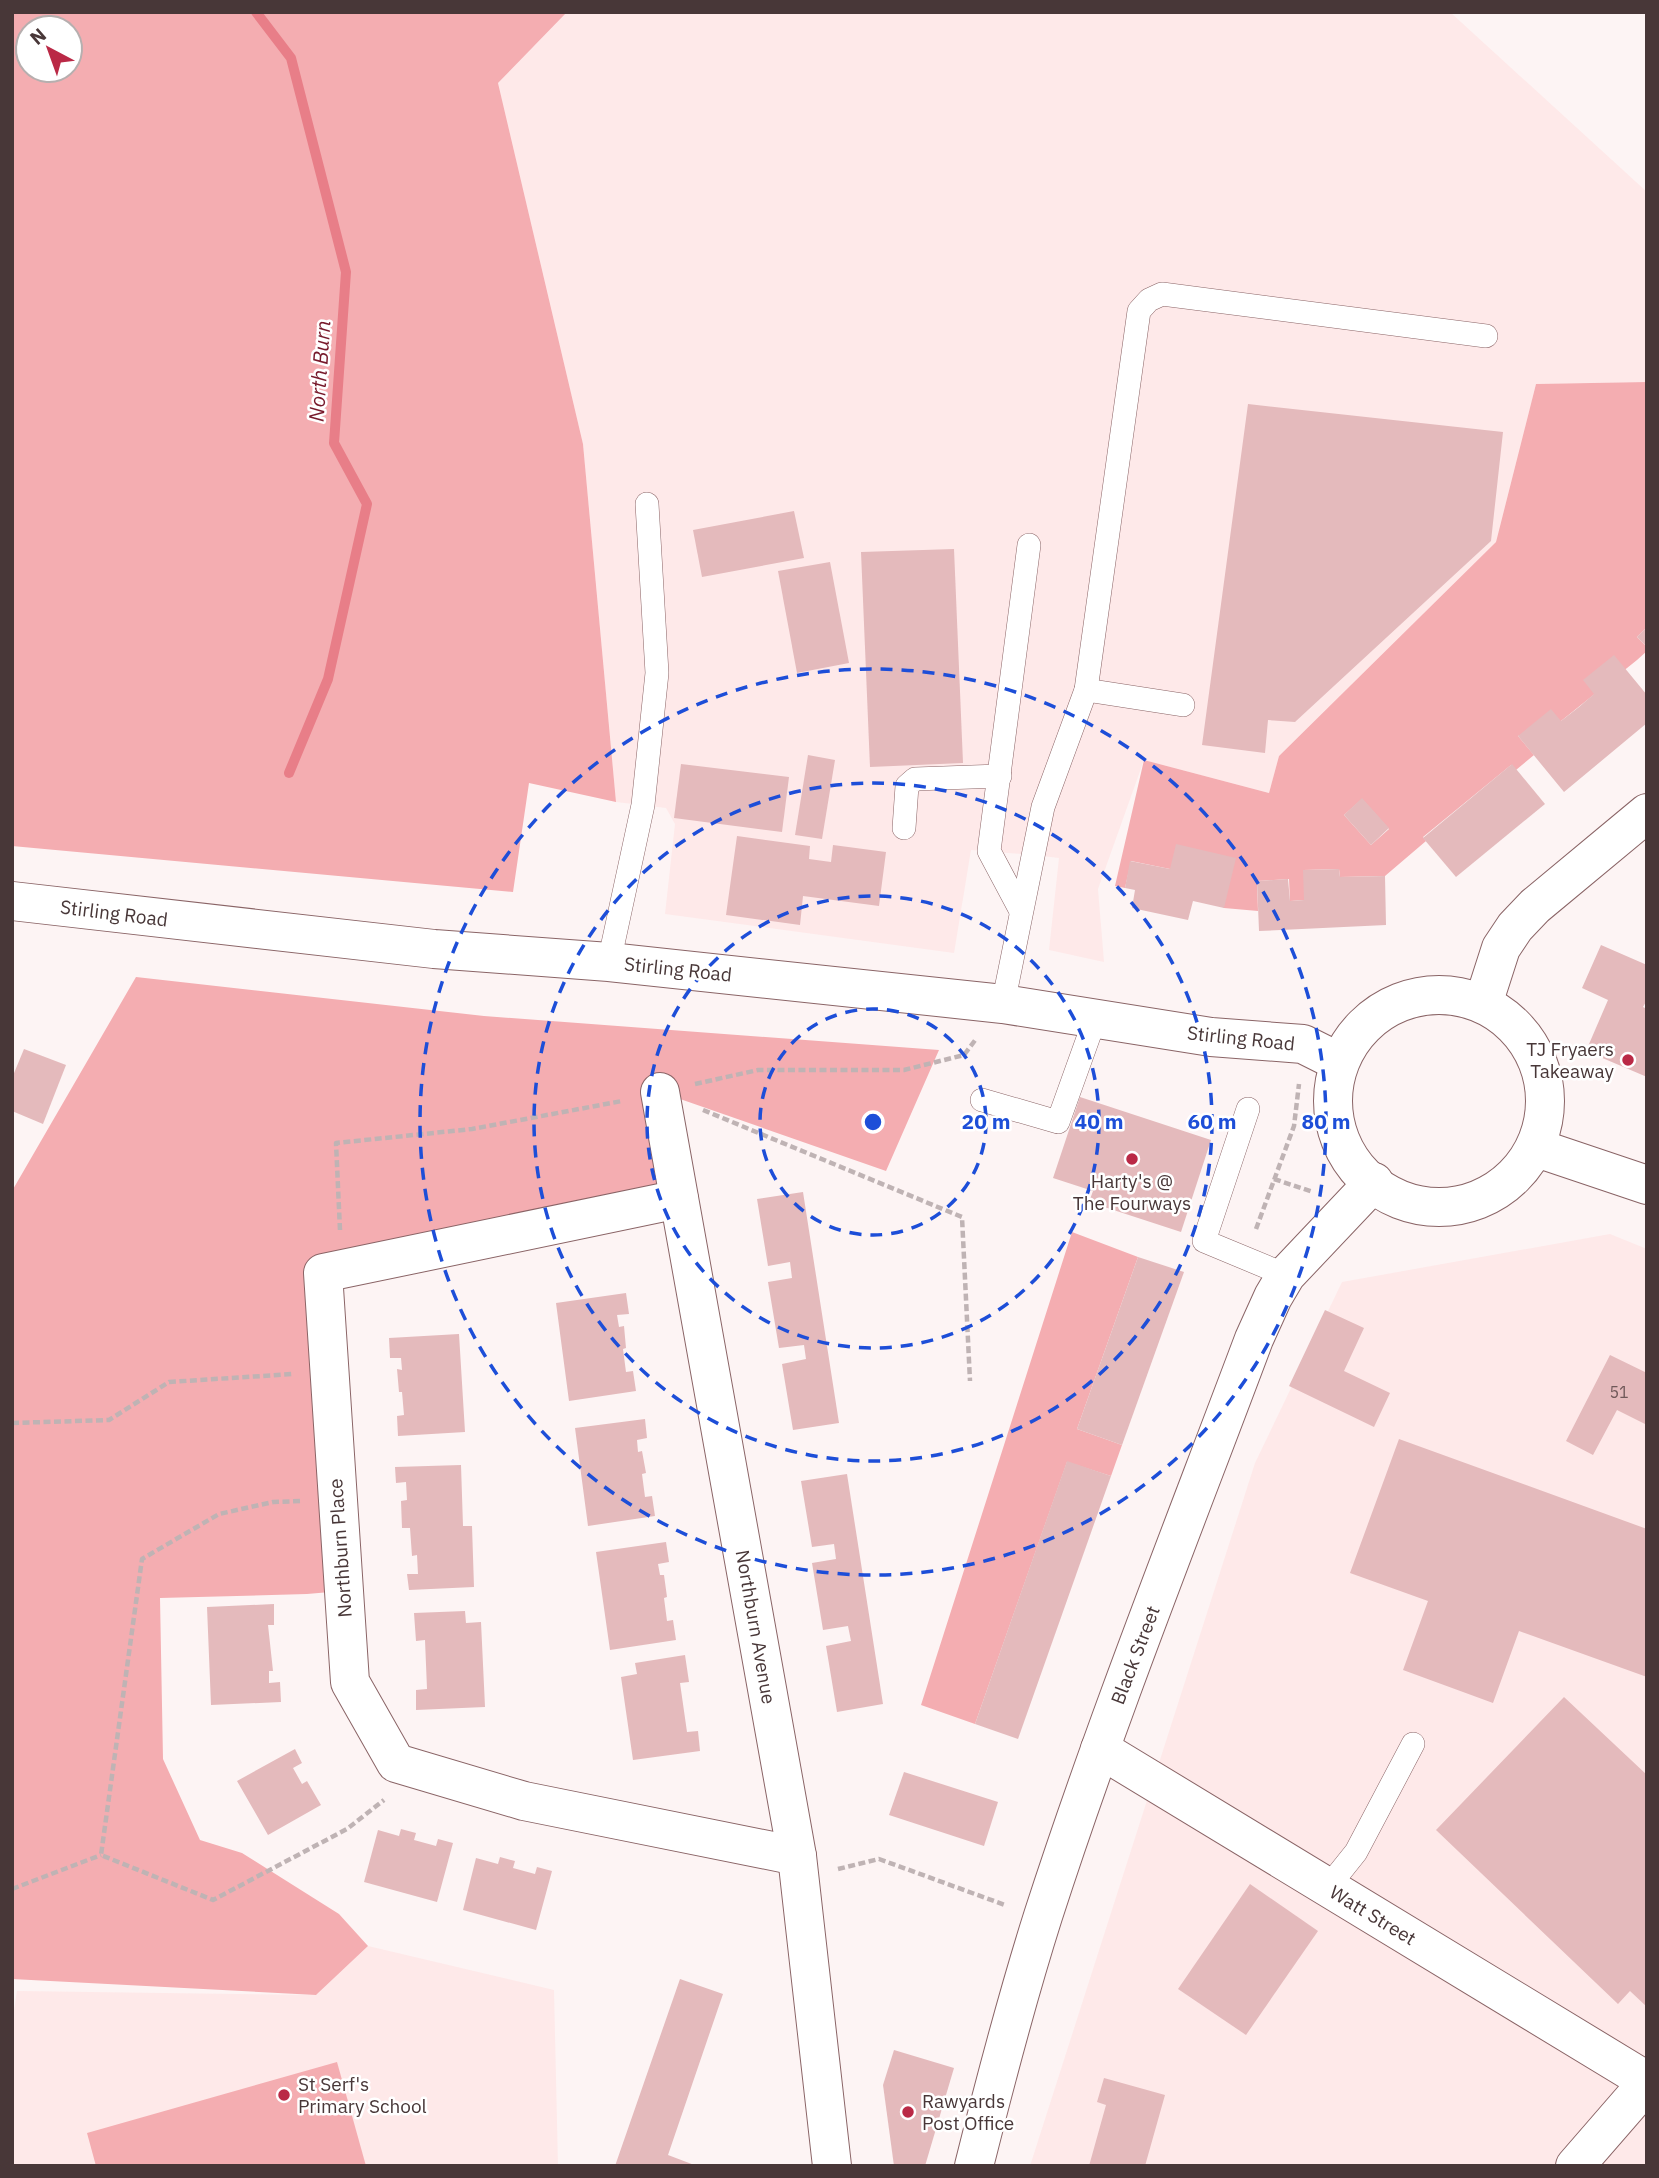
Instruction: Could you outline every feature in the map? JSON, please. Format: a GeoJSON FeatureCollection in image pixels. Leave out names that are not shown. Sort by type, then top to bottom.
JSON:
{"type":"FeatureCollection","features":[{"type":"Feature","properties":{"kind":"main road"},"geometry":{"type":"LineString","coordinates":[[1483,1004],[1501,948],[1515,927],[1535,906],[1647,813]]}},
{"type":"Feature","properties":{"kind":"main road","name":"Stirling Road"},"geometry":{"type":"LineString","coordinates":[[12,901],[434,949],[609,962],[1003,1004],[1211,1037],[1303,1044],[1339,1062]]}},
{"type":"Feature","properties":{"kind":"main road"},"geometry":{"type":"LineString","coordinates":[[1448,996],[1483,1004],[1506,1022],[1528,1046],[1539,1071],[1545,1096],[1545,1126],[1521,1172],[1499,1189],[1469,1205],[1447,1210],[1410,1203],[1393,1197],[1374,1182],[1354,1162],[1339,1133],[1332,1108],[1332,1091],[1339,1062],[1353,1036],[1369,1018],[1394,1004],[1417,997],[1448,996]]}},
{"type":"Feature","properties":{"kind":"main road","name":"Northburn Avenue"},"geometry":{"type":"LineString","coordinates":[[660,1092],[799,1867],[832,2166]]}},
{"type":"Feature","properties":{"kind":"main road"},"geometry":{"type":"LineString","coordinates":[[1536,1147],[1647,1185]]}},
{"type":"Feature","properties":{"kind":"main road","name":"Black Street"},"geometry":{"type":"LineString","coordinates":[[974,2166],[992,2092],[1043,1917],[1100,1749],[1254,1339],[1286,1275],[1374,1182]]}},
{"type":"Feature","properties":{"kind":"main road"},"geometry":{"type":"LineString","coordinates":[[342,1269],[679,1199]]}},
{"type":"Feature","properties":{"kind":"main road","name":"Northburn Place"},"geometry":{"type":"LineString","coordinates":[[342,1269],[323,1273],[350,1682],[396,1763]]}},
{"type":"Feature","properties":{"kind":"main road","name":"Watt Street"},"geometry":{"type":"LineString","coordinates":[[1100,1749],[1647,2082],[1575,2166]]}},
{"type":"Feature","properties":{"kind":"main road"},"geometry":{"type":"LineString","coordinates":[[396,1763],[524,1801],[799,1867]]}},
{"type":"Feature","properties":{"kind":"lane"},"geometry":{"type":"LineString","coordinates":[[1003,1004],[1043,807],[1086,690],[1139,311],[1149,300],[1162,294],[1486,336]]}},
{"type":"Feature","properties":{"kind":"lane"},"geometry":{"type":"LineString","coordinates":[[609,962],[643,805],[657,673],[647,504]]}},
{"type":"Feature","properties":{"kind":"lane"},"geometry":{"type":"LineString","coordinates":[[1021,911],[989,851],[1029,545]]}},
{"type":"Feature","properties":{"kind":"lane"},"geometry":{"type":"LineString","coordinates":[[1086,690],[1183,705]]}},
{"type":"Feature","properties":{"kind":"lane"},"geometry":{"type":"LineString","coordinates":[[904,828],[907,786],[911,781],[1000,776]]}},
{"type":"Feature","properties":{"kind":"lane"},"geometry":{"type":"LineString","coordinates":[[982,1100],[1058,1122],[1095,1019]]}},
{"type":"Feature","properties":{"kind":"lane"},"geometry":{"type":"LineString","coordinates":[[1248,1109],[1204,1241],[1286,1275]]}},
{"type":"Feature","properties":{"kind":"lane"},"geometry":{"type":"LineString","coordinates":[[1328,1887],[1356,1852],[1413,1744]]}},
{"type":"Feature","properties":{"kind":"path"},"geometry":{"type":"LineString","coordinates":[[342,1269],[336,1143],[472,1129],[599,1106],[758,1070],[904,1070],[964,1055],[1003,1004]]}},
{"type":"Feature","properties":{"kind":"path"},"geometry":{"type":"LineString","coordinates":[[1245,1258],[1294,1126],[1303,1044]]}},
{"type":"Feature","properties":{"kind":"path"},"geometry":{"type":"LineString","coordinates":[[660,1092],[962,1217],[970,1381]]}},
{"type":"Feature","properties":{"kind":"path"},"geometry":{"type":"LineString","coordinates":[[12,1423],[109,1420],[169,1382],[329,1372]]}},
{"type":"Feature","properties":{"kind":"path"},"geometry":{"type":"LineString","coordinates":[[101,1855],[142,1559],[219,1514],[274,1502],[337,1499]]}},
{"type":"Feature","properties":{"kind":"path"},"geometry":{"type":"LineString","coordinates":[[12,1889],[101,1855],[213,1900],[347,1829],[396,1791],[396,1763]]}},
{"type":"Feature","properties":{"kind":"path"},"geometry":{"type":"LineString","coordinates":[[799,1867],[879,1859],[1043,1917]]}},
{"type":"Feature","properties":{"kind":"shaded area"},"geometry":{"type":"Polygon","coordinates":[[[12,12],[567,12],[498,83],[583,444],[616,802],[529,783],[513,892],[12,846],[12,12]]]}},
{"type":"Feature","properties":{"kind":"shaded area"},"geometry":{"type":"Polygon","coordinates":[[[567,12],[1450,12],[1647,192],[1647,382],[1536,384],[1496,542],[1279,756],[1269,793],[1144,760],[1098,889],[1104,962],[1049,950],[1059,858],[1034,855],[971,850],[954,953],[665,914],[675,824],[666,808],[616,802],[583,444],[498,83],[567,12]]]}},
{"type":"Feature","properties":{"kind":"shaded area"},"geometry":{"type":"Polygon","coordinates":[[[1647,382],[1647,627],[1637,637],[1647,647],[1647,651],[1561,721],[1518,736],[1534,755],[1516,770],[1511,765],[1423,837],[1426,841],[1385,876],[1340,877],[1339,869],[1304,870],[1304,900],[1290,901],[1289,879],[1257,881],[1258,911],[1224,908],[1170,869],[1131,861],[1125,888],[1115,886],[1144,760],[1269,793],[1279,756],[1496,542],[1536,384],[1647,382]],[[1362,799],[1344,815],[1371,845],[1389,829],[1362,799]]]}},
{"type":"Feature","properties":{"kind":"shaded area"},"geometry":{"type":"Polygon","coordinates":[[[136,977],[484,1016],[939,1050],[886,1171],[660,1092],[679,1199],[323,1273],[342,1591],[160,1598],[163,1759],[200,1840],[242,1853],[339,1914],[368,1946],[316,1995],[12,1979],[12,1191],[136,977]]]}},
{"type":"Feature","properties":{"kind":"shaded area"},"geometry":{"type":"Polygon","coordinates":[[[1072,1232],[1138,1257],[1077,1429],[1122,1445],[1111,1476],[1067,1462],[975,1724],[921,1705],[1072,1232]]]}},
{"type":"Feature","properties":{"kind":"shaded area"},"geometry":{"type":"Polygon","coordinates":[[[1610,1234],[1647,1249],[1647,2166],[1030,2166],[1255,1463],[1342,1282],[1610,1234]]]}},
{"type":"Feature","properties":{"kind":"shaded area","name":"St Serf's Primary School"},"geometry":{"type":"Polygon","coordinates":[[[368,1946],[554,1990],[558,2166],[12,2166],[12,2023],[17,1991],[316,1995],[368,1946]]]}},
{"type":"Feature","properties":{"kind":"shaded area"},"geometry":{"type":"Polygon","coordinates":[[[337,2062],[366,2166],[96,2166],[87,2133],[337,2062]]]}},
{"type":"Feature","properties":{"kind":"building"},"geometry":{"type":"Polygon","coordinates":[[[1248,404],[1503,432],[1491,541],[1295,722],[1268,720],[1265,753],[1202,745],[1248,404]]]}},
{"type":"Feature","properties":{"kind":"building"},"geometry":{"type":"Polygon","coordinates":[[[794,511],[804,558],[702,577],[693,530],[794,511]]]}},
{"type":"Feature","properties":{"kind":"building"},"geometry":{"type":"Polygon","coordinates":[[[954,549],[963,763],[870,767],[861,552],[954,549]]]}},
{"type":"Feature","properties":{"kind":"building"},"geometry":{"type":"Polygon","coordinates":[[[830,562],[849,663],[797,673],[778,571],[830,562]]]}},
{"type":"Feature","properties":{"kind":"building"},"geometry":{"type":"Polygon","coordinates":[[[1647,627],[1647,647],[1637,637],[1647,627]]]}},
{"type":"Feature","properties":{"kind":"building"},"geometry":{"type":"Polygon","coordinates":[[[1614,655],[1647,695],[1647,723],[1564,792],[1518,736],[1551,709],[1561,721],[1579,707],[1594,694],[1583,680],[1614,655]]]}},
{"type":"Feature","properties":{"kind":"building"},"geometry":{"type":"Polygon","coordinates":[[[808,755],[835,760],[822,839],[795,835],[808,755]]]}},
{"type":"Feature","properties":{"kind":"building"},"geometry":{"type":"Polygon","coordinates":[[[681,764],[789,777],[782,832],[674,818],[681,764]]]}},
{"type":"Feature","properties":{"kind":"building"},"geometry":{"type":"Polygon","coordinates":[[[1512,764],[1545,804],[1456,877],[1423,838],[1512,764]]]}},
{"type":"Feature","properties":{"kind":"building"},"geometry":{"type":"Polygon","coordinates":[[[1362,798],[1389,828],[1371,845],[1344,815],[1362,798]]]}},
{"type":"Feature","properties":{"kind":"building"},"geometry":{"type":"Polygon","coordinates":[[[737,836],[810,846],[809,859],[831,862],[833,845],[886,852],[879,906],[803,896],[800,925],[726,915],[737,836]]]}},
{"type":"Feature","properties":{"kind":"building"},"geometry":{"type":"Polygon","coordinates":[[[1176,844],[1236,858],[1224,908],[1193,901],[1188,920],[1132,908],[1135,890],[1125,888],[1130,861],[1170,869],[1176,844]]]}},
{"type":"Feature","properties":{"kind":"building"},"geometry":{"type":"Polygon","coordinates":[[[1339,869],[1340,877],[1385,876],[1386,925],[1259,931],[1257,881],[1288,879],[1290,901],[1304,900],[1303,870],[1339,869]]]}},
{"type":"Feature","properties":{"kind":"building"},"geometry":{"type":"Polygon","coordinates":[[[1601,945],[1647,965],[1647,1000],[1643,1007],[1647,1009],[1647,1077],[1586,1051],[1608,1000],[1582,988],[1601,945]]]}},
{"type":"Feature","properties":{"kind":"building"},"geometry":{"type":"Polygon","coordinates":[[[24,1049],[66,1065],[43,1124],[12,1111],[12,1078],[24,1049]]]}},
{"type":"Feature","properties":{"kind":"building","name":"Harty's @ The Fourways"},"geometry":{"type":"Polygon","coordinates":[[[1080,1097],[1211,1140],[1181,1232],[1089,1202],[1093,1191],[1053,1178],[1080,1097]]]}},
{"type":"Feature","properties":{"kind":"building"},"geometry":{"type":"Polygon","coordinates":[[[803,1192],[839,1423],[793,1430],[782,1364],[806,1359],[804,1345],[779,1348],[768,1282],[792,1278],[790,1262],[768,1266],[757,1199],[803,1192]]]}},
{"type":"Feature","properties":{"kind":"building"},"geometry":{"type":"Polygon","coordinates":[[[1138,1257],[1184,1272],[1122,1445],[1077,1429],[1138,1257]]]}},
{"type":"Feature","properties":{"kind":"building"},"geometry":{"type":"Polygon","coordinates":[[[626,1293],[629,1314],[617,1315],[619,1327],[624,1326],[626,1372],[633,1371],[636,1391],[569,1401],[556,1303],[626,1293]]]}},
{"type":"Feature","properties":{"kind":"building"},"geometry":{"type":"Polygon","coordinates":[[[1325,1310],[1364,1328],[1344,1371],[1390,1393],[1374,1427],[1289,1386],[1325,1310]]]}},
{"type":"Feature","properties":{"kind":"building"},"geometry":{"type":"Polygon","coordinates":[[[459,1334],[465,1432],[398,1436],[397,1416],[404,1415],[397,1369],[402,1370],[401,1358],[390,1358],[389,1338],[459,1334]]]}},
{"type":"Feature","properties":{"kind":"building"},"geometry":{"type":"Polygon","coordinates":[[[1610,1355],[1647,1373],[1647,1425],[1617,1410],[1593,1455],[1566,1441],[1610,1355]]]}},
{"type":"Feature","properties":{"kind":"building"},"geometry":{"type":"Polygon","coordinates":[[[645,1419],[647,1438],[637,1440],[638,1452],[642,1451],[646,1473],[642,1474],[645,1497],[652,1496],[655,1516],[588,1526],[575,1428],[645,1419]]]}},
{"type":"Feature","properties":{"kind":"building"},"geometry":{"type":"Polygon","coordinates":[[[1399,1439],[1647,1529],[1647,1677],[1519,1631],[1493,1703],[1403,1670],[1428,1601],[1350,1573],[1399,1439]]]}},
{"type":"Feature","properties":{"kind":"building"},"geometry":{"type":"Polygon","coordinates":[[[1067,1461],[1111,1476],[1018,1739],[975,1724],[1067,1461]]]}},
{"type":"Feature","properties":{"kind":"building"},"geometry":{"type":"Polygon","coordinates":[[[461,1465],[463,1526],[472,1526],[474,1587],[409,1590],[407,1574],[418,1574],[417,1555],[412,1556],[410,1528],[402,1528],[401,1501],[407,1500],[406,1482],[396,1483],[395,1467],[461,1465]]]}},
{"type":"Feature","properties":{"kind":"building"},"geometry":{"type":"Polygon","coordinates":[[[847,1474],[883,1704],[837,1712],[826,1646],[851,1641],[848,1626],[823,1630],[812,1563],[836,1559],[834,1544],[812,1547],[801,1481],[847,1474]]]}},
{"type":"Feature","properties":{"kind":"building"},"geometry":{"type":"Polygon","coordinates":[[[666,1542],[669,1562],[658,1564],[660,1575],[664,1575],[667,1621],[673,1620],[676,1640],[610,1650],[596,1552],[666,1542]]]}},
{"type":"Feature","properties":{"kind":"building"},"geometry":{"type":"Polygon","coordinates":[[[274,1604],[274,1625],[268,1625],[273,1671],[269,1671],[269,1683],[280,1682],[281,1702],[211,1705],[207,1607],[274,1604]]]}},
{"type":"Feature","properties":{"kind":"building"},"geometry":{"type":"Polygon","coordinates":[[[465,1611],[466,1623],[481,1622],[485,1707],[416,1710],[416,1690],[427,1689],[425,1640],[416,1641],[414,1613],[465,1611]]]}},
{"type":"Feature","properties":{"kind":"building"},"geometry":{"type":"Polygon","coordinates":[[[685,1655],[689,1682],[680,1683],[687,1732],[698,1731],[700,1751],[633,1760],[621,1677],[637,1674],[635,1663],[685,1655]]]}},
{"type":"Feature","properties":{"kind":"building"},"geometry":{"type":"Polygon","coordinates":[[[1564,1697],[1647,1775],[1647,2007],[1630,1991],[1618,2004],[1436,1830],[1564,1697]]]}},
{"type":"Feature","properties":{"kind":"building"},"geometry":{"type":"Polygon","coordinates":[[[295,1749],[302,1763],[293,1768],[302,1784],[307,1781],[321,1805],[268,1835],[237,1781],[295,1749]]]}},
{"type":"Feature","properties":{"kind":"building"},"geometry":{"type":"Polygon","coordinates":[[[904,1772],[998,1802],[984,1846],[889,1815],[904,1772]]]}},
{"type":"Feature","properties":{"kind":"building"},"geometry":{"type":"Polygon","coordinates":[[[401,1829],[416,1833],[414,1840],[436,1846],[438,1839],[453,1843],[437,1902],[364,1882],[378,1830],[399,1836],[401,1829]]]}},
{"type":"Feature","properties":{"kind":"building"},"geometry":{"type":"Polygon","coordinates":[[[500,1857],[515,1861],[513,1868],[535,1874],[537,1867],[552,1871],[536,1930],[463,1910],[476,1858],[498,1864],[500,1857]]]}},
{"type":"Feature","properties":{"kind":"building"},"geometry":{"type":"Polygon","coordinates":[[[1250,1884],[1318,1931],[1246,2035],[1178,1989],[1250,1884]]]}},
{"type":"Feature","properties":{"kind":"building"},"geometry":{"type":"Polygon","coordinates":[[[680,1979],[723,1994],[668,2155],[697,2166],[615,2166],[680,1979]]]}},
{"type":"Feature","properties":{"kind":"building"},"geometry":{"type":"Polygon","coordinates":[[[894,2050],[954,2068],[925,2166],[894,2166],[883,2085],[894,2050]]]}},
{"type":"Feature","properties":{"kind":"building"},"geometry":{"type":"Polygon","coordinates":[[[1104,2078],[1165,2095],[1145,2166],[1089,2166],[1106,2105],[1097,2102],[1104,2078]]]}},
{"type":"Feature","properties":{"kind":"waterway","name":"North Burn"},"geometry":{"type":"LineString","coordinates":[[256,12],[291,58],[346,272],[334,443],[367,504],[328,679],[289,773]]}},
{"type":"Feature","properties":{"kind":"place","name":"TJ Fryaers Takeaway"},"geometry":{"type":"Point","coordinates":[1628,1060]}},
{"type":"Feature","properties":{"kind":"place","name":"Harty's @ The Fourways"},"geometry":{"type":"Point","coordinates":[1132,1159]}},
{"type":"Feature","properties":{"kind":"place","name":"St Serf's Primary School"},"geometry":{"type":"Point","coordinates":[284,2095]}},
{"type":"Feature","properties":{"kind":"place","name":"Rawyards Post Office"},"geometry":{"type":"Point","coordinates":[908,2112]}}]}
